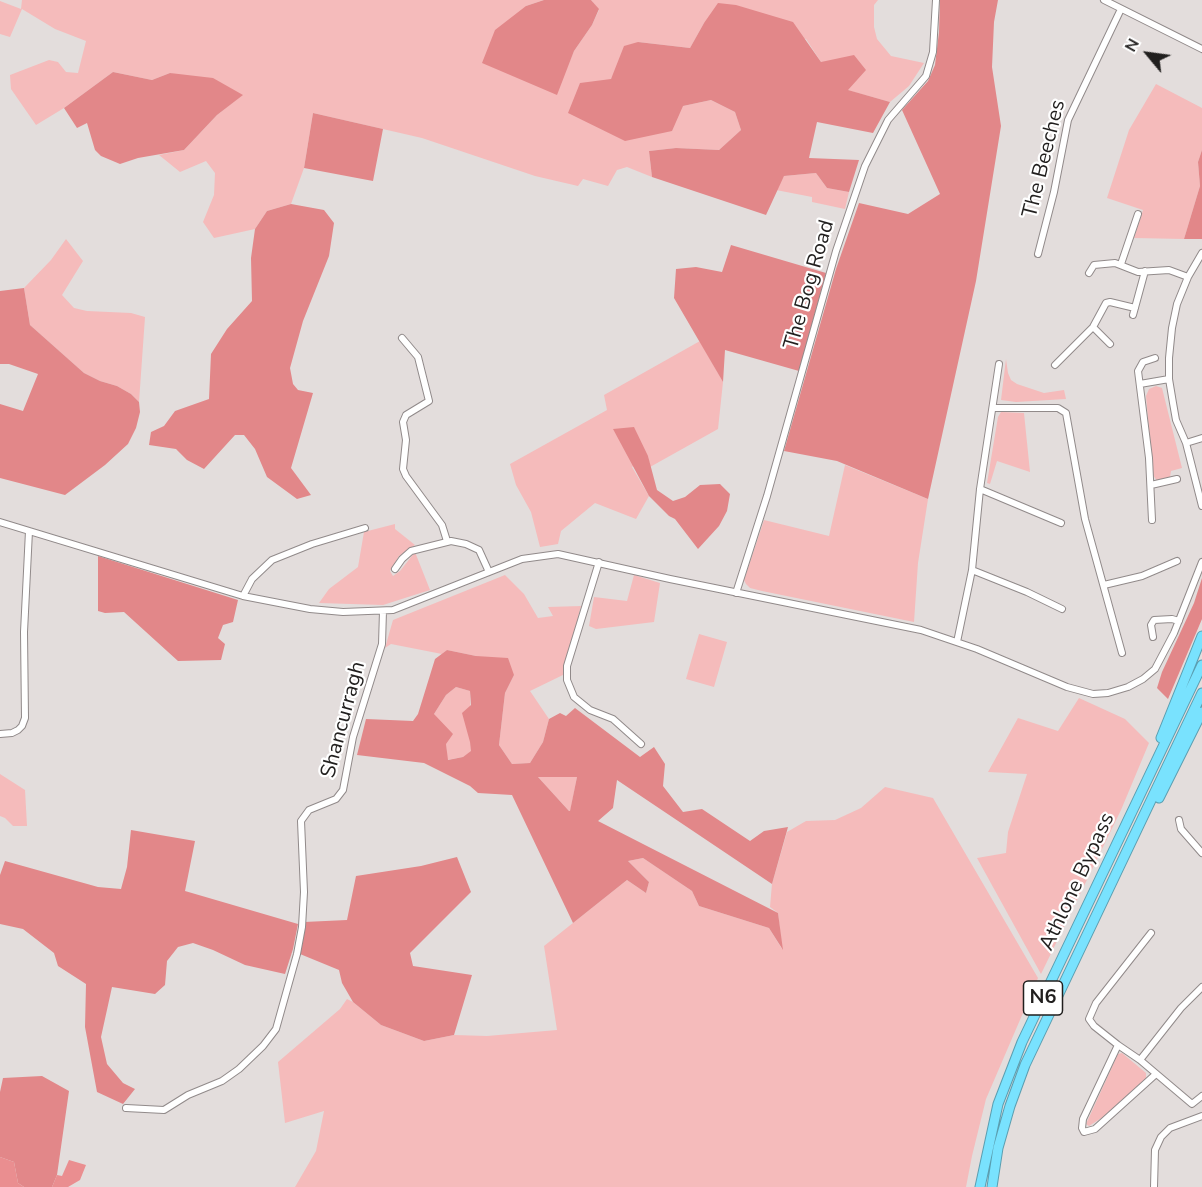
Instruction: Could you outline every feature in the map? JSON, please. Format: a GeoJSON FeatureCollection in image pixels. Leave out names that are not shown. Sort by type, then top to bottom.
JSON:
{"type":"FeatureCollection","features":[{"type":"Feature","properties":{"kind":"highway","name":"N6"},"geometry":{"type":"LineString","coordinates":[[1129,818],[1202,636]]}},
{"type":"Feature","properties":{"kind":"highway","name":"Athlone Bypass"},"geometry":{"type":"LineString","coordinates":[[980,1187],[998,1104],[1022,1042],[1202,665]]}},
{"type":"Feature","properties":{"kind":"highway","name":"Athlone Bypass"},"geometry":{"type":"LineString","coordinates":[[992,1187],[998,1148],[1025,1065],[1202,693]]}},
{"type":"Feature","properties":{"kind":"highway","name":"N6"},"geometry":{"type":"LineString","coordinates":[[1116,873],[1137,842],[1202,712]]}},
{"type":"Feature","properties":{"kind":"street","name":"The Bog Road"},"geometry":{"type":"LineString","coordinates":[[736,593],[767,496],[836,252],[865,166],[888,120],[926,76],[933,52],[936,0]]}},
{"type":"Feature","properties":{"kind":"street"},"geometry":{"type":"LineString","coordinates":[[1104,0],[1202,49]]}},
{"type":"Feature","properties":{"kind":"street","name":"The Beeches"},"geometry":{"type":"LineString","coordinates":[[1038,254],[1054,192],[1068,120],[1121,9]]}},
{"type":"Feature","properties":{"kind":"street"},"geometry":{"type":"LineString","coordinates":[[1121,264],[1138,214]]}},
{"type":"Feature","properties":{"kind":"street"},"geometry":{"type":"LineString","coordinates":[[1202,252],[1188,277],[1173,318],[1169,379],[1176,420],[1186,443],[1202,507]]}},
{"type":"Feature","properties":{"kind":"street"},"geometry":{"type":"LineString","coordinates":[[1089,273],[1094,265],[1121,264],[1136,272],[1171,271],[1188,277]]}},
{"type":"Feature","properties":{"kind":"street"},"geometry":{"type":"LineString","coordinates":[[1054,365],[1093,327],[1106,303],[1110,302],[1134,311],[1144,271]]}},
{"type":"Feature","properties":{"kind":"street"},"geometry":{"type":"LineString","coordinates":[[1093,327],[1110,344]]}},
{"type":"Feature","properties":{"kind":"street"},"geometry":{"type":"LineString","coordinates":[[402,338],[418,357],[429,401],[406,415],[403,422],[406,440],[403,469],[442,525],[447,541]]}},
{"type":"Feature","properties":{"kind":"street"},"geometry":{"type":"LineString","coordinates":[[1152,520],[1151,485],[1137,371],[1145,360],[1155,358]]}},
{"type":"Feature","properties":{"kind":"street"},"geometry":{"type":"LineString","coordinates":[[957,642],[972,570],[980,489],[999,364]]}},
{"type":"Feature","properties":{"kind":"street"},"geometry":{"type":"LineString","coordinates":[[1140,384],[1169,379]]}},
{"type":"Feature","properties":{"kind":"street"},"geometry":{"type":"LineString","coordinates":[[993,408],[1058,408],[1065,411],[1084,519],[1122,653]]}},
{"type":"Feature","properties":{"kind":"street"},"geometry":{"type":"LineString","coordinates":[[1186,443],[1202,438]]}},
{"type":"Feature","properties":{"kind":"street"},"geometry":{"type":"LineString","coordinates":[[1151,485],[1177,479]]}},
{"type":"Feature","properties":{"kind":"street"},"geometry":{"type":"LineString","coordinates":[[980,489],[1061,523]]}},
{"type":"Feature","properties":{"kind":"street"},"geometry":{"type":"LineString","coordinates":[[0,522],[243,596],[310,609],[361,613],[393,610],[522,559],[558,554],[921,630],[957,642],[1067,687],[1086,693],[1100,694],[1128,687],[1150,673],[1161,660],[1202,562]]}},
{"type":"Feature","properties":{"kind":"street"},"geometry":{"type":"LineString","coordinates":[[243,596],[252,579],[272,560],[312,544],[365,528]]}},
{"type":"Feature","properties":{"kind":"street"},"geometry":{"type":"LineString","coordinates":[[0,734],[12,734],[22,726],[25,718],[24,632],[28,531]]}},
{"type":"Feature","properties":{"kind":"street"},"geometry":{"type":"LineString","coordinates":[[395,569],[411,551],[447,541],[466,544],[479,550],[489,572]]}},
{"type":"Feature","properties":{"kind":"street"},"geometry":{"type":"LineString","coordinates":[[1104,585],[1142,576],[1177,561]]}},
{"type":"Feature","properties":{"kind":"street"},"geometry":{"type":"LineString","coordinates":[[598,562],[567,666],[567,680],[574,697],[590,710],[613,719],[641,744]]}},
{"type":"Feature","properties":{"kind":"street"},"geometry":{"type":"LineString","coordinates":[[972,570],[1062,609]]}},
{"type":"Feature","properties":{"kind":"street","name":"Shancurragh"},"geometry":{"type":"LineString","coordinates":[[126,1108],[164,1110],[188,1095],[222,1082],[263,1046],[276,1029],[297,954],[302,927],[304,892],[301,821],[309,810],[336,799],[343,790],[353,736],[382,644],[383,611]]}},
{"type":"Feature","properties":{"kind":"street"},"geometry":{"type":"LineString","coordinates":[[1153,637],[1151,625],[1154,620],[1179,621]]}},
{"type":"Feature","properties":{"kind":"street"},"geometry":{"type":"LineString","coordinates":[[1179,820],[1181,829],[1202,853]]}},
{"type":"Feature","properties":{"kind":"street"},"geometry":{"type":"LineString","coordinates":[[1150,933],[1096,1004],[1089,1019],[1094,1026],[1140,1060],[1192,1104],[1202,1096]]}},
{"type":"Feature","properties":{"kind":"street"},"geometry":{"type":"LineString","coordinates":[[1140,1060],[1181,1008],[1202,987]]}},
{"type":"Feature","properties":{"kind":"street"},"geometry":{"type":"LineString","coordinates":[[1118,1045],[1083,1119],[1084,1132],[1095,1129],[1156,1074]]}},
{"type":"Feature","properties":{"kind":"street"},"geometry":{"type":"LineString","coordinates":[[1154,1187],[1155,1150],[1161,1137],[1170,1128],[1202,1116]]}},
{"type":"Feature","properties":{"kind":"shaded area"},"geometry":{"type":"Polygon","coordinates":[[[22,0],[544,0],[526,6],[556,94],[574,51],[592,25],[599,10],[591,0],[878,0],[874,5],[874,27],[877,39],[891,56],[924,63],[909,86],[890,102],[847,90],[821,62],[806,39],[704,23],[690,48],[638,42],[618,66],[611,79],[683,106],[711,100],[735,112],[741,130],[719,150],[676,148],[649,151],[652,177],[627,167],[617,170],[608,186],[583,179],[578,186],[535,176],[422,138],[313,113],[304,168],[291,204],[267,211],[255,229],[214,238],[203,222],[214,195],[215,173],[206,161],[180,172],[159,155],[184,150],[217,115],[242,95],[170,73],[152,80],[113,72],[64,108],[36,125],[11,89],[10,75],[49,60],[58,62],[66,72],[78,73],[86,41],[55,29],[22,9],[10,37],[0,34],[0,1],[21,9],[22,0]]]}},
{"type":"Feature","properties":{"kind":"shaded area"},"geometry":{"type":"Polygon","coordinates":[[[544,0],[591,0],[599,9],[592,25],[574,51],[557,95],[482,63],[495,30],[526,6],[544,0]]]}},
{"type":"Feature","properties":{"kind":"shaded area"},"geometry":{"type":"Polygon","coordinates":[[[940,0],[998,0],[994,22],[992,67],[1001,126],[976,281],[928,499],[837,461],[784,451],[836,269],[859,203],[908,214],[940,194],[902,110],[928,81],[935,65],[940,0]]]}},
{"type":"Feature","properties":{"kind":"shaded area"},"geometry":{"type":"Polygon","coordinates":[[[718,3],[736,5],[793,22],[821,62],[854,55],[866,70],[848,90],[890,102],[873,133],[817,122],[809,158],[859,160],[849,192],[827,188],[816,173],[784,176],[766,215],[652,177],[649,151],[676,148],[719,150],[741,130],[735,112],[711,100],[683,106],[672,131],[625,141],[568,113],[580,83],[611,79],[624,46],[638,42],[690,48],[718,3]]]}},
{"type":"Feature","properties":{"kind":"shaded area"},"geometry":{"type":"Polygon","coordinates":[[[113,72],[152,80],[170,73],[213,78],[243,95],[217,115],[184,150],[138,158],[120,164],[101,156],[95,150],[87,123],[77,128],[64,108],[113,72]]]}},
{"type":"Feature","properties":{"kind":"shaded area"},"geometry":{"type":"Polygon","coordinates":[[[1156,84],[1202,108],[1202,150],[1198,162],[1200,186],[1184,239],[1134,238],[1143,210],[1107,198],[1129,130],[1156,84]]]}},
{"type":"Feature","properties":{"kind":"shaded area"},"geometry":{"type":"Polygon","coordinates":[[[313,113],[383,129],[373,181],[304,168],[313,113]]]}},
{"type":"Feature","properties":{"kind":"shaded area"},"geometry":{"type":"Polygon","coordinates":[[[1202,150],[1202,239],[1184,239],[1200,186],[1198,162],[1202,150]]]}},
{"type":"Feature","properties":{"kind":"shaded area"},"geometry":{"type":"Polygon","coordinates":[[[816,173],[827,188],[849,192],[845,209],[812,202],[812,197],[776,190],[784,176],[816,173]]]}},
{"type":"Feature","properties":{"kind":"shaded area"},"geometry":{"type":"Polygon","coordinates":[[[291,204],[324,210],[334,223],[329,256],[303,321],[290,368],[293,384],[298,390],[313,393],[291,468],[311,495],[297,499],[267,477],[255,449],[244,435],[235,435],[204,469],[187,460],[176,449],[149,445],[151,432],[164,426],[175,411],[209,399],[211,354],[227,329],[252,301],[251,258],[255,229],[267,211],[291,204]]]}},
{"type":"Feature","properties":{"kind":"shaded area"},"geometry":{"type":"Polygon","coordinates":[[[66,239],[83,261],[62,295],[74,308],[87,311],[131,313],[145,317],[139,402],[117,386],[84,373],[30,325],[24,288],[51,260],[66,239]]]}},
{"type":"Feature","properties":{"kind":"shaded area"},"geometry":{"type":"Polygon","coordinates":[[[731,245],[826,273],[799,371],[725,350],[723,382],[674,298],[676,269],[696,267],[722,272],[731,245]]]}},
{"type":"Feature","properties":{"kind":"shaded area"},"geometry":{"type":"Polygon","coordinates":[[[24,288],[30,325],[84,373],[117,386],[139,402],[140,412],[136,428],[128,444],[105,465],[65,495],[0,478],[0,404],[23,411],[38,374],[9,364],[0,364],[0,291],[24,288]]]}},
{"type":"Feature","properties":{"kind":"shaded area"},"geometry":{"type":"Polygon","coordinates":[[[700,341],[723,382],[718,429],[650,467],[648,456],[632,467],[649,496],[636,519],[595,503],[561,531],[558,544],[540,547],[531,512],[516,485],[510,464],[607,410],[604,395],[700,341]]]}},
{"type":"Feature","properties":{"kind":"shaded area"},"geometry":{"type":"Polygon","coordinates":[[[1006,359],[1011,380],[1017,384],[1044,393],[1064,390],[1066,399],[1016,402],[1001,400],[1006,359]]]}},
{"type":"Feature","properties":{"kind":"shaded area"},"geometry":{"type":"Polygon","coordinates":[[[1156,386],[1162,388],[1182,468],[1171,471],[1170,477],[1157,481],[1153,475],[1146,396],[1149,389],[1156,386]]]}},
{"type":"Feature","properties":{"kind":"shaded area"},"geometry":{"type":"Polygon","coordinates":[[[1001,412],[1024,413],[1030,472],[997,461],[990,484],[987,483],[998,417],[1001,412]]]}},
{"type":"Feature","properties":{"kind":"shaded area"},"geometry":{"type":"Polygon","coordinates":[[[634,427],[648,456],[657,490],[673,501],[685,497],[700,485],[720,484],[730,494],[727,511],[719,526],[698,549],[675,519],[649,496],[613,429],[634,427]]]}},
{"type":"Feature","properties":{"kind":"shaded area"},"geometry":{"type":"Polygon","coordinates":[[[845,465],[928,499],[918,563],[914,622],[762,591],[750,588],[744,580],[764,520],[829,536],[845,465]]]}},
{"type":"Feature","properties":{"kind":"shaded area"},"geometry":{"type":"Polygon","coordinates":[[[395,524],[395,529],[415,545],[399,556],[390,571],[393,576],[400,571],[415,552],[430,590],[383,605],[319,603],[329,589],[358,567],[364,532],[395,524]]]}},
{"type":"Feature","properties":{"kind":"shaded area"},"geometry":{"type":"Polygon","coordinates":[[[98,556],[238,600],[233,622],[223,625],[218,638],[225,644],[221,660],[178,661],[124,612],[98,611],[98,556]]]}},
{"type":"Feature","properties":{"kind":"shaded area"},"geometry":{"type":"Polygon","coordinates":[[[505,575],[524,594],[538,618],[553,616],[548,607],[581,606],[565,674],[530,691],[549,719],[543,742],[530,763],[512,764],[499,745],[505,693],[514,675],[476,656],[447,650],[442,654],[391,644],[385,648],[393,620],[505,575]]]}},
{"type":"Feature","properties":{"kind":"shaded area"},"geometry":{"type":"Polygon","coordinates":[[[634,575],[660,583],[654,622],[596,629],[589,626],[594,597],[627,601],[634,575]]]}},
{"type":"Feature","properties":{"kind":"shaded area"},"geometry":{"type":"Polygon","coordinates":[[[1202,578],[1202,619],[1168,699],[1157,688],[1162,672],[1194,603],[1202,578]]]}},
{"type":"Feature","properties":{"kind":"shaded area"},"geometry":{"type":"Polygon","coordinates":[[[699,634],[727,642],[714,687],[686,679],[699,634]]]}},
{"type":"Feature","properties":{"kind":"shaded area"},"geometry":{"type":"Polygon","coordinates":[[[447,650],[476,656],[508,658],[514,675],[505,693],[499,745],[512,764],[530,763],[543,742],[549,719],[560,713],[566,716],[575,708],[640,757],[654,747],[665,764],[663,786],[683,812],[702,809],[750,841],[764,831],[788,827],[772,884],[617,780],[613,808],[598,821],[778,913],[783,950],[769,928],[699,906],[692,891],[643,858],[628,861],[649,882],[646,893],[627,880],[573,923],[512,795],[478,793],[470,786],[424,763],[357,755],[366,719],[413,721],[418,714],[435,659],[447,650]],[[456,687],[446,695],[434,714],[453,734],[446,744],[448,760],[463,757],[471,751],[462,713],[471,705],[470,691],[456,687]],[[538,777],[569,811],[570,811],[577,777],[538,777]]]}},
{"type":"Feature","properties":{"kind":"shaded area"},"geometry":{"type":"Polygon","coordinates":[[[456,687],[470,691],[471,752],[463,757],[447,760],[446,744],[434,714],[446,695],[456,687]]]}},
{"type":"Feature","properties":{"kind":"shaded area"},"geometry":{"type":"Polygon","coordinates":[[[1079,698],[1125,719],[1149,743],[1121,810],[1041,974],[977,858],[1006,853],[1008,832],[1027,774],[988,772],[1018,718],[1058,731],[1079,698]]]}},
{"type":"Feature","properties":{"kind":"shaded area"},"geometry":{"type":"Polygon","coordinates":[[[0,774],[25,790],[27,826],[13,826],[0,816],[0,774]]]}},
{"type":"Feature","properties":{"kind":"shaded area"},"geometry":{"type":"Polygon","coordinates":[[[538,777],[577,777],[570,812],[538,777]]]}},
{"type":"Feature","properties":{"kind":"shaded area"},"geometry":{"type":"Polygon","coordinates":[[[885,787],[933,798],[1038,978],[986,1099],[966,1187],[295,1187],[316,1151],[324,1111],[285,1123],[278,1062],[340,1009],[347,999],[381,1025],[424,1041],[454,1035],[487,1036],[557,1030],[544,946],[627,880],[646,893],[649,882],[628,861],[643,858],[692,891],[699,906],[769,928],[782,949],[778,913],[770,907],[772,884],[787,832],[806,821],[835,820],[861,808],[885,787]]]}},
{"type":"Feature","properties":{"kind":"shaded area"},"geometry":{"type":"Polygon","coordinates":[[[131,830],[195,841],[185,891],[298,924],[285,974],[245,965],[193,943],[178,947],[167,961],[165,985],[155,994],[112,987],[101,1037],[107,1064],[123,1083],[135,1089],[123,1104],[97,1092],[85,1027],[86,984],[58,966],[54,953],[23,929],[0,924],[0,875],[5,861],[98,887],[121,889],[127,867],[131,830]]]}},
{"type":"Feature","properties":{"kind":"shaded area"},"geometry":{"type":"Polygon","coordinates":[[[457,857],[471,892],[410,953],[413,966],[472,975],[454,1035],[424,1041],[381,1025],[353,1002],[342,983],[339,970],[300,954],[304,922],[347,920],[356,876],[421,866],[457,857]]]}},
{"type":"Feature","properties":{"kind":"shaded area"},"geometry":{"type":"Polygon","coordinates":[[[1122,1053],[1146,1073],[1146,1078],[1103,1117],[1089,1126],[1086,1124],[1118,1054],[1122,1053]]]}},
{"type":"Feature","properties":{"kind":"shaded area"},"geometry":{"type":"Polygon","coordinates":[[[42,1076],[69,1091],[57,1175],[52,1187],[24,1187],[18,1183],[14,1162],[0,1157],[0,1092],[3,1078],[42,1076]]]}},
{"type":"Feature","properties":{"kind":"shaded area"},"geometry":{"type":"Polygon","coordinates":[[[0,1157],[14,1162],[18,1183],[24,1187],[0,1187],[0,1157]]]}},
{"type":"Feature","properties":{"kind":"shaded area"},"geometry":{"type":"Polygon","coordinates":[[[69,1160],[86,1165],[80,1180],[68,1187],[52,1187],[57,1175],[62,1176],[69,1160]]]}}]}
